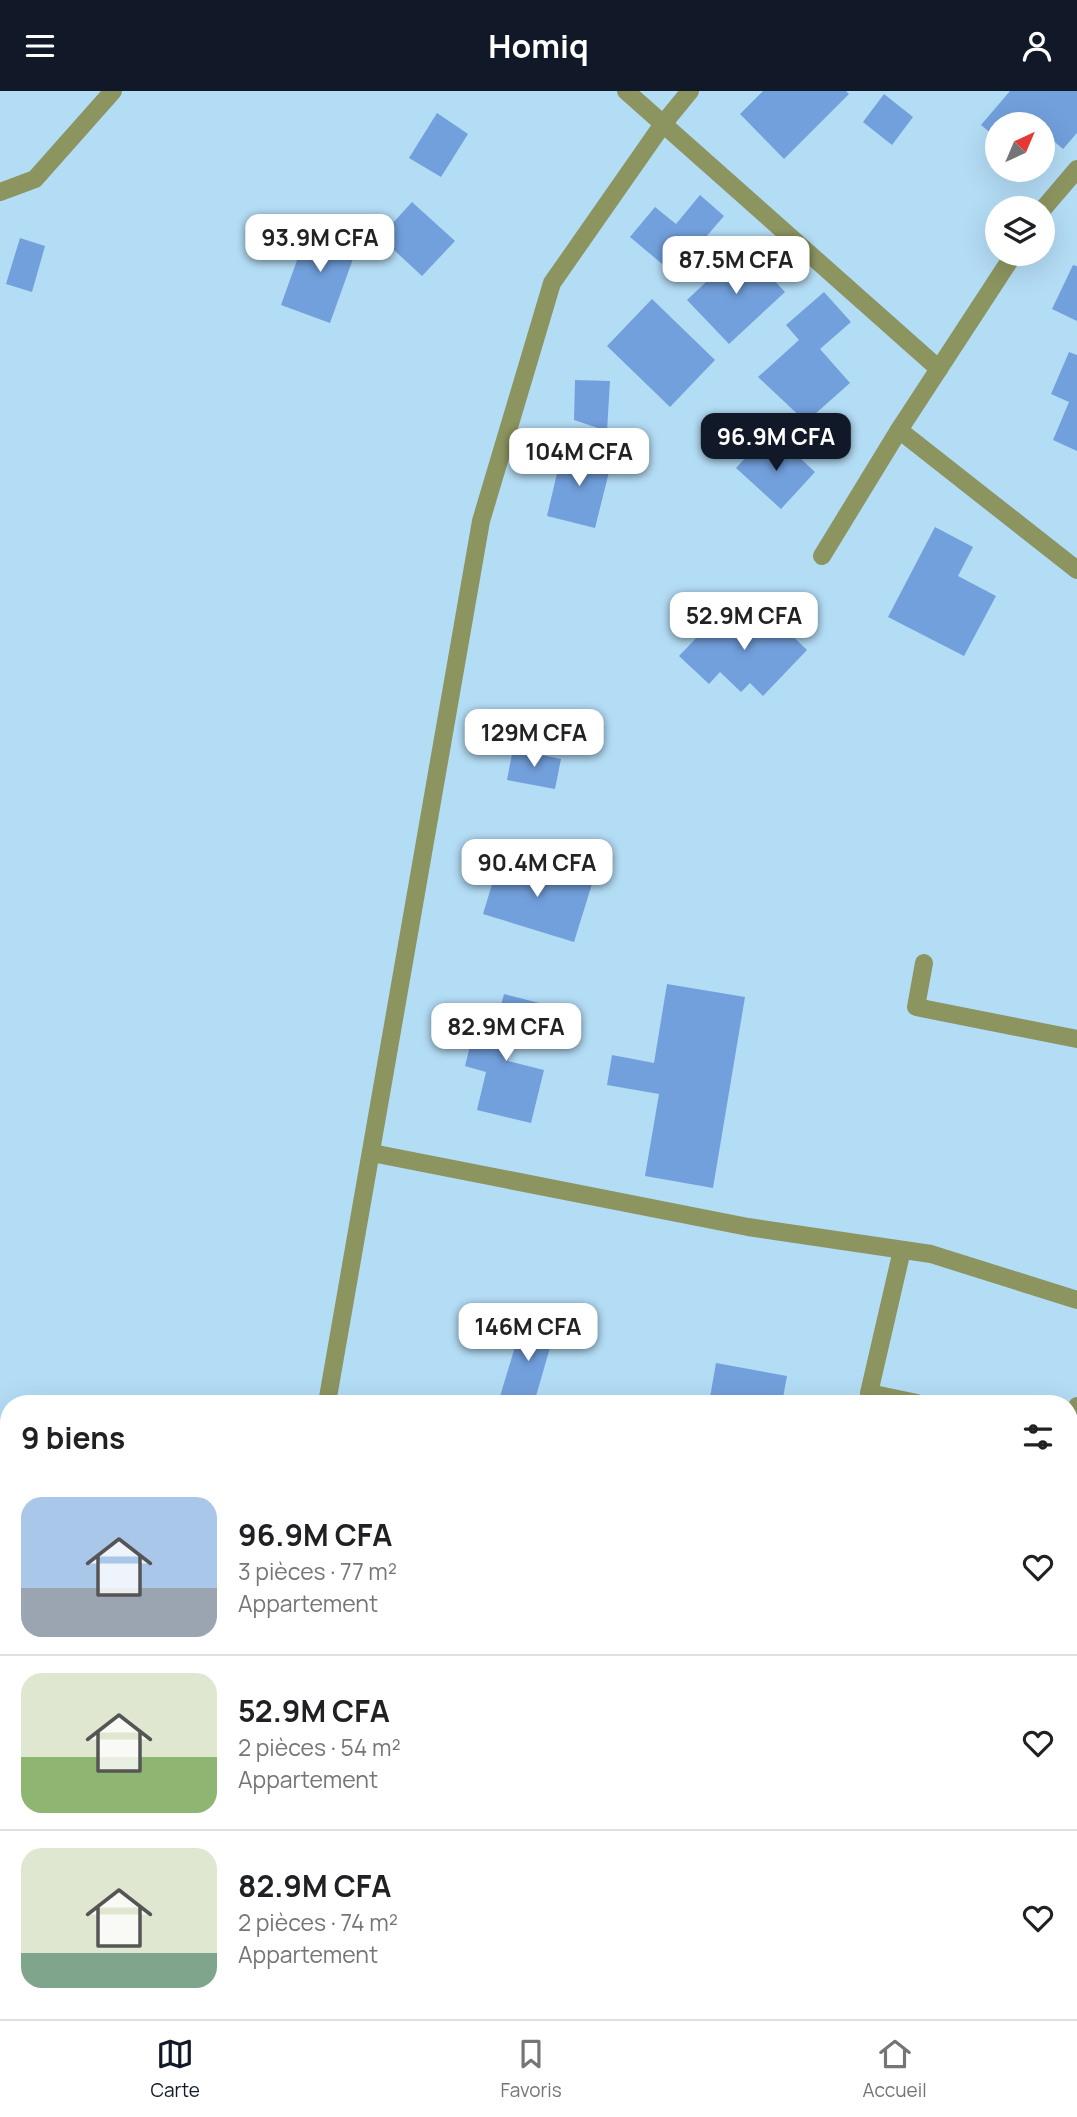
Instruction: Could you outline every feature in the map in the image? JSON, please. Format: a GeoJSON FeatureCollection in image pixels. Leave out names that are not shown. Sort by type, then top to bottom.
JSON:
{"type":"FeatureCollection","features":[{"type":"Feature","properties":{"kind":"street"},"geometry":{"type":"LineString","coordinates":[[0,192],[35,179],[113,91]]}},
{"type":"Feature","properties":{"kind":"street"},"geometry":{"type":"LineString","coordinates":[[626,91],[939,369]]}},
{"type":"Feature","properties":{"kind":"street"},"geometry":{"type":"LineString","coordinates":[[328,1395],[481,521],[552,283],[663,124],[690,91]]}},
{"type":"Feature","properties":{"kind":"street"},"geometry":{"type":"LineString","coordinates":[[1054,196],[1077,169]]}},
{"type":"Feature","properties":{"kind":"street"},"geometry":{"type":"LineString","coordinates":[[821,556],[1006,266]]}},
{"type":"Feature","properties":{"kind":"street"},"geometry":{"type":"LineString","coordinates":[[899,430],[1077,570]]}},
{"type":"Feature","properties":{"kind":"street"},"geometry":{"type":"LineString","coordinates":[[924,963],[916,1007],[1077,1038]]}},
{"type":"Feature","properties":{"kind":"street"},"geometry":{"type":"LineString","coordinates":[[372,1153],[748,1227],[931,1254],[1077,1300]]}},
{"type":"Feature","properties":{"kind":"street"},"geometry":{"type":"LineString","coordinates":[[879,1395],[869,1393],[902,1250]]}},
{"type":"Feature","properties":{"kind":"building"},"geometry":{"type":"Polygon","coordinates":[[[763,91],[846,91],[849,94],[784,159],[740,114],[763,91]]]}},
{"type":"Feature","properties":{"kind":"building"},"geometry":{"type":"Polygon","coordinates":[[[1010,91],[1077,91],[1077,133],[1063,149],[1055,142],[1055,112],[992,112],[1010,91]]]}},
{"type":"Feature","properties":{"kind":"building"},"geometry":{"type":"Polygon","coordinates":[[[884,94],[913,117],[892,145],[863,122],[884,94]]]}},
{"type":"Feature","properties":{"kind":"building"},"geometry":{"type":"Polygon","coordinates":[[[437,113],[468,134],[441,177],[409,158],[437,113]]]}},
{"type":"Feature","properties":{"kind":"building"},"geometry":{"type":"Polygon","coordinates":[[[700,195],[724,216],[674,274],[630,237],[655,207],[676,224],[700,195]]]}},
{"type":"Feature","properties":{"kind":"building"},"geometry":{"type":"Polygon","coordinates":[[[412,202],[455,241],[422,276],[380,237],[412,202]]]}},
{"type":"Feature","properties":{"kind":"building"},"geometry":{"type":"Polygon","coordinates":[[[310,224],[359,242],[330,323],[281,305],[310,224]]]}},
{"type":"Feature","properties":{"kind":"building"},"geometry":{"type":"Polygon","coordinates":[[[20,238],[45,246],[32,292],[6,284],[20,238]]]}},
{"type":"Feature","properties":{"kind":"building"},"geometry":{"type":"Polygon","coordinates":[[[743,247],[785,292],[729,344],[687,300],[743,247]]]}},
{"type":"Feature","properties":{"kind":"building"},"geometry":{"type":"Polygon","coordinates":[[[1073,265],[1077,266],[1077,321],[1052,309],[1073,265]]]}},
{"type":"Feature","properties":{"kind":"building"},"geometry":{"type":"Polygon","coordinates":[[[824,292],[851,322],[820,349],[850,383],[806,422],[758,377],[799,340],[786,325],[824,292]]]}},
{"type":"Feature","properties":{"kind":"building"},"geometry":{"type":"Polygon","coordinates":[[[652,299],[715,360],[670,407],[607,346],[652,299]]]}},
{"type":"Feature","properties":{"kind":"building"},"geometry":{"type":"Polygon","coordinates":[[[1069,352],[1077,355],[1077,451],[1053,440],[1069,402],[1051,394],[1069,352]]]}},
{"type":"Feature","properties":{"kind":"building"},"geometry":{"type":"Polygon","coordinates":[[[575,380],[610,381],[607,431],[574,420],[575,380]]]}},
{"type":"Feature","properties":{"kind":"building"},"geometry":{"type":"Polygon","coordinates":[[[760,442],[776,456],[786,445],[815,472],[781,509],[736,468],[760,442]]]}},
{"type":"Feature","properties":{"kind":"building"},"geometry":{"type":"Polygon","coordinates":[[[563,448],[612,460],[595,528],[547,516],[563,448]]]}},
{"type":"Feature","properties":{"kind":"building"},"geometry":{"type":"Polygon","coordinates":[[[935,527],[973,547],[958,576],[996,596],[964,656],[888,617],[935,527]]]}},
{"type":"Feature","properties":{"kind":"building"},"geometry":{"type":"Polygon","coordinates":[[[725,608],[748,630],[767,611],[807,650],[763,696],[750,683],[741,692],[720,672],[709,684],[679,656],[725,608]]]}},
{"type":"Feature","properties":{"kind":"building"},"geometry":{"type":"Polygon","coordinates":[[[513,749],[561,759],[555,789],[507,780],[513,749]]]}},
{"type":"Feature","properties":{"kind":"building"},"geometry":{"type":"Polygon","coordinates":[[[501,855],[592,884],[574,942],[483,914],[501,855]]]}},
{"type":"Feature","properties":{"kind":"building"},"geometry":{"type":"Polygon","coordinates":[[[667,984],[745,997],[713,1188],[645,1176],[659,1094],[607,1085],[612,1055],[654,1063],[667,984]]]}},
{"type":"Feature","properties":{"kind":"building"},"geometry":{"type":"Polygon","coordinates":[[[504,994],[539,1003],[531,1034],[516,1030],[508,1061],[544,1070],[531,1123],[477,1110],[486,1072],[465,1066],[475,1026],[494,1031],[504,994]]]}},
{"type":"Feature","properties":{"kind":"building"},"geometry":{"type":"Polygon","coordinates":[[[524,1317],[556,1327],[536,1395],[500,1395],[524,1317]]]}},
{"type":"Feature","properties":{"kind":"building"},"geometry":{"type":"Polygon","coordinates":[[[716,1363],[787,1376],[783,1395],[710,1395],[716,1363]]]}}]}
